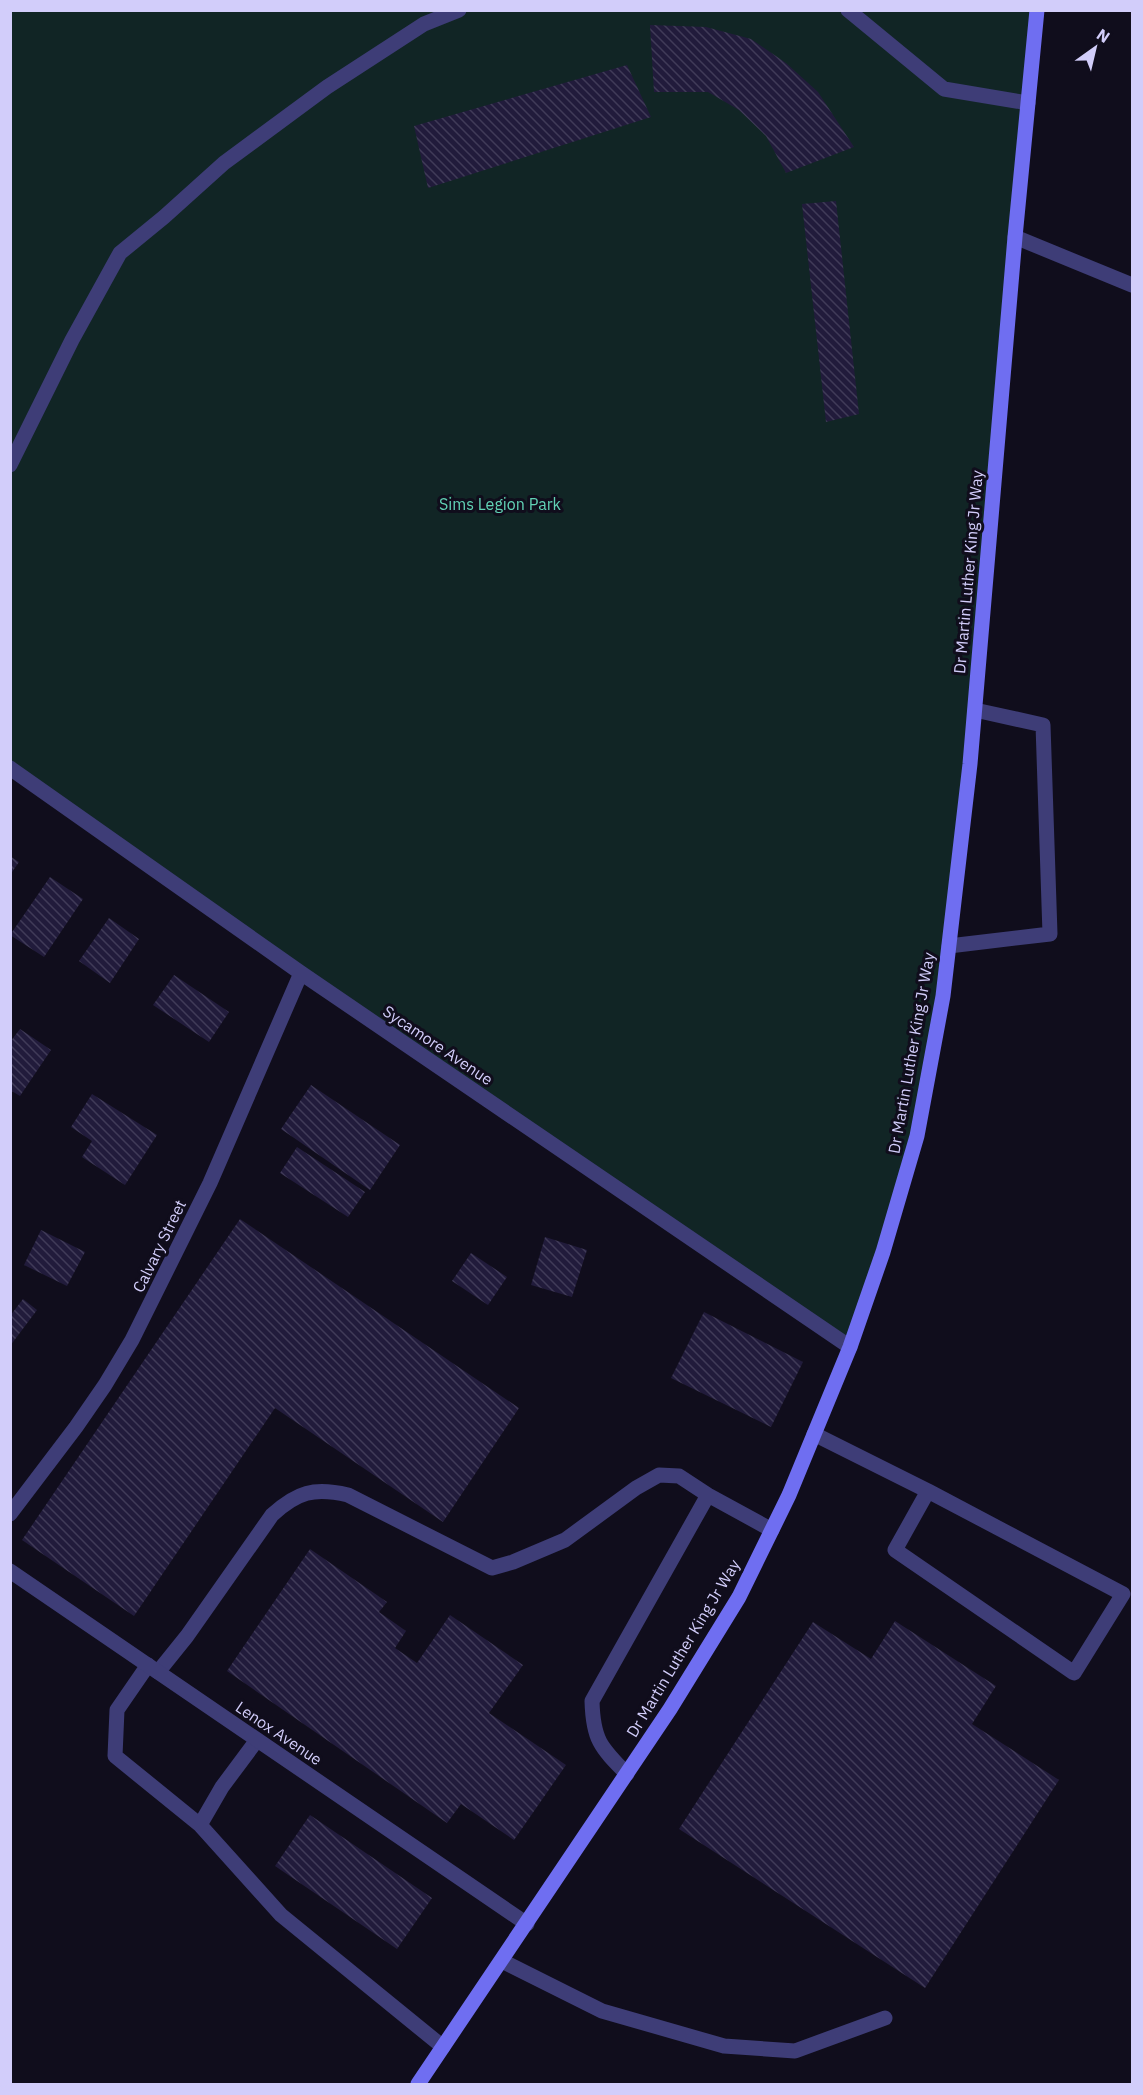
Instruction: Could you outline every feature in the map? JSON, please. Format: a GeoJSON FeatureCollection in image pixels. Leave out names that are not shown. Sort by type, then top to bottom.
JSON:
{"type":"FeatureCollection","features":[{"type":"Feature","properties":{"kind":"main road","name":"Dr Martin Luther King Jr Way"},"geometry":{"type":"LineString","coordinates":[[417,2085],[670,1709],[739,1597],[789,1495],[849,1347],[883,1252],[917,1136],[943,996],[975,710],[1015,237],[1037,10]]}},
{"type":"Feature","properties":{"kind":"street"},"geometry":{"type":"LineString","coordinates":[[10,465],[72,340],[120,253],[224,163],[327,87],[424,24],[459,10]]}},
{"type":"Feature","properties":{"kind":"street"},"geometry":{"type":"LineString","coordinates":[[848,10],[944,89],[1028,103]]}},
{"type":"Feature","properties":{"kind":"street"},"geometry":{"type":"LineString","coordinates":[[1015,237],[1132,285]]}},
{"type":"Feature","properties":{"kind":"street"},"geometry":{"type":"LineString","coordinates":[[949,946],[1050,934],[1044,725],[975,710]]}},
{"type":"Feature","properties":{"kind":"street","name":"Sycamore Avenue"},"geometry":{"type":"LineString","coordinates":[[10,768],[301,974],[849,1347]]}},
{"type":"Feature","properties":{"kind":"street","name":"Calvary Street"},"geometry":{"type":"LineString","coordinates":[[10,1514],[76,1427],[132,1340],[210,1183],[301,974]]}},
{"type":"Feature","properties":{"kind":"street"},"geometry":{"type":"LineString","coordinates":[[814,1434],[928,1491],[1124,1594],[1074,1673],[895,1550],[928,1491]]}},
{"type":"Feature","properties":{"kind":"street"},"geometry":{"type":"LineString","coordinates":[[443,2047],[281,1915],[200,1825],[115,1756],[117,1710],[153,1668],[187,1636],[272,1515],[287,1501],[307,1493],[326,1490],[348,1495],[492,1568],[513,1562],[566,1540],[636,1488],[659,1475],[679,1476],[708,1495],[772,1530]]}},
{"type":"Feature","properties":{"kind":"street"},"geometry":{"type":"LineString","coordinates":[[627,1774],[601,1747],[593,1728],[592,1701],[708,1495]]}},
{"type":"Feature","properties":{"kind":"street","name":"Lenox Avenue"},"geometry":{"type":"LineString","coordinates":[[10,1571],[527,1924]]}},
{"type":"Feature","properties":{"kind":"street"},"geometry":{"type":"LineString","coordinates":[[200,1825],[222,1787],[257,1740]]}},
{"type":"Feature","properties":{"kind":"street"},"geometry":{"type":"LineString","coordinates":[[502,1961],[602,2011],[724,2046],[795,2051],[885,2018]]}},
{"type":"Feature","properties":{"kind":"green space","name":"Sims Legion Park"},"geometry":{"type":"Polygon","coordinates":[[[11,11],[1037,11],[970,764],[917,1136],[850,1347],[11,768],[11,11]]]}},
{"type":"Feature","properties":{"kind":"building"},"geometry":{"type":"Polygon","coordinates":[[[650,25],[706,27],[751,39],[786,63],[818,92],[854,147],[786,173],[766,136],[739,110],[708,92],[654,92],[650,25]]]}},
{"type":"Feature","properties":{"kind":"building"},"geometry":{"type":"Polygon","coordinates":[[[627,65],[651,117],[428,188],[414,126],[627,65]]]}},
{"type":"Feature","properties":{"kind":"building"},"geometry":{"type":"Polygon","coordinates":[[[836,201],[859,414],[826,422],[802,204],[836,201]]]}},
{"type":"Feature","properties":{"kind":"building"},"geometry":{"type":"Polygon","coordinates":[[[10,856],[19,862],[10,875],[10,856]]]}},
{"type":"Feature","properties":{"kind":"building"},"geometry":{"type":"Polygon","coordinates":[[[50,877],[83,899],[44,957],[10,935],[50,877]]]}},
{"type":"Feature","properties":{"kind":"building"},"geometry":{"type":"Polygon","coordinates":[[[109,918],[139,939],[110,983],[79,961],[109,918]]]}},
{"type":"Feature","properties":{"kind":"building"},"geometry":{"type":"Polygon","coordinates":[[[174,975],[229,1012],[209,1042],[153,1005],[174,975]]]}},
{"type":"Feature","properties":{"kind":"building"},"geometry":{"type":"Polygon","coordinates":[[[20,1029],[51,1050],[20,1096],[10,1090],[10,1042],[20,1029]]]}},
{"type":"Feature","properties":{"kind":"building"},"geometry":{"type":"Polygon","coordinates":[[[311,1085],[400,1145],[370,1190],[281,1129],[311,1085]]]}},
{"type":"Feature","properties":{"kind":"building"},"geometry":{"type":"Polygon","coordinates":[[[92,1094],[157,1135],[125,1185],[82,1157],[92,1141],[71,1127],[92,1094]]]}},
{"type":"Feature","properties":{"kind":"building"},"geometry":{"type":"Polygon","coordinates":[[[297,1147],[365,1192],[348,1217],[280,1173],[297,1147]]]}},
{"type":"Feature","properties":{"kind":"building"},"geometry":{"type":"Polygon","coordinates":[[[240,1219],[519,1408],[443,1522],[275,1408],[134,1616],[22,1540],[240,1219]]]}},
{"type":"Feature","properties":{"kind":"building"},"geometry":{"type":"Polygon","coordinates":[[[41,1230],[85,1252],[67,1286],[24,1265],[41,1230]]]}},
{"type":"Feature","properties":{"kind":"building"},"geometry":{"type":"Polygon","coordinates":[[[545,1237],[587,1250],[572,1297],[531,1285],[545,1237]]]}},
{"type":"Feature","properties":{"kind":"building"},"geometry":{"type":"Polygon","coordinates":[[[471,1253],[507,1277],[488,1305],[452,1281],[471,1253]]]}},
{"type":"Feature","properties":{"kind":"building"},"geometry":{"type":"Polygon","coordinates":[[[23,1299],[37,1310],[10,1346],[10,1316],[23,1299]]]}},
{"type":"Feature","properties":{"kind":"building"},"geometry":{"type":"Polygon","coordinates":[[[704,1312],[803,1362],[771,1427],[671,1378],[704,1312]]]}},
{"type":"Feature","properties":{"kind":"building"},"geometry":{"type":"Polygon","coordinates":[[[310,1549],[387,1602],[379,1612],[406,1631],[395,1648],[417,1663],[450,1615],[523,1665],[489,1713],[566,1765],[514,1840],[461,1804],[447,1823],[227,1671],[310,1549]]]}},
{"type":"Feature","properties":{"kind":"building"},"geometry":{"type":"Polygon","coordinates":[[[895,1621],[996,1686],[972,1724],[1059,1780],[925,1988],[679,1829],[813,1622],[871,1659],[895,1621]]]}},
{"type":"Feature","properties":{"kind":"building"},"geometry":{"type":"Polygon","coordinates":[[[310,1815],[432,1898],[397,1949],[275,1866],[310,1815]]]}}]}
